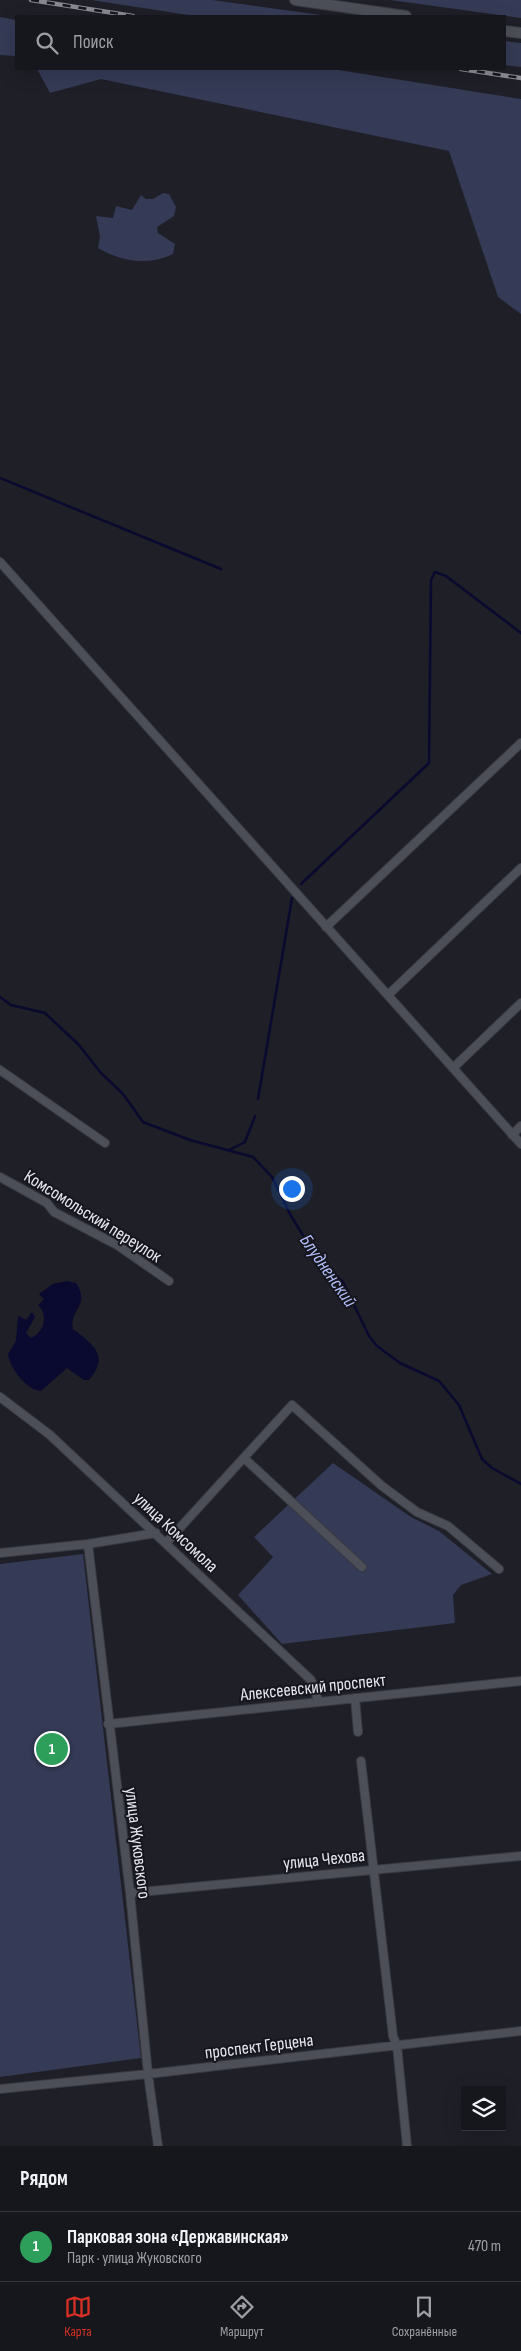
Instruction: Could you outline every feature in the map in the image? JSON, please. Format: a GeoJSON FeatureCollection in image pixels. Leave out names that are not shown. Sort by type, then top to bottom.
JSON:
{"type":"FeatureCollection","features":[{"type":"Feature","properties":{"kind":"street"},"geometry":{"type":"LineString","coordinates":[[295,0],[399,15]]}},
{"type":"Feature","properties":{"kind":"street"},"geometry":{"type":"LineString","coordinates":[[506,31],[521,33]]}},
{"type":"Feature","properties":{"kind":"street"},"geometry":{"type":"LineString","coordinates":[[0,562],[521,1144]]}},
{"type":"Feature","properties":{"kind":"street"},"geometry":{"type":"LineString","coordinates":[[326,927],[521,743]]}},
{"type":"Feature","properties":{"kind":"street"},"geometry":{"type":"LineString","coordinates":[[388,995],[521,868]]}},
{"type":"Feature","properties":{"kind":"street"},"geometry":{"type":"LineString","coordinates":[[453,1068],[521,1003]]}},
{"type":"Feature","properties":{"kind":"street"},"geometry":{"type":"LineString","coordinates":[[0,1070],[105,1143]]}},
{"type":"Feature","properties":{"kind":"street"},"geometry":{"type":"LineString","coordinates":[[512,1135],[521,1126]]}},
{"type":"Feature","properties":{"kind":"street","name":"Комсомольский переулок"},"geometry":{"type":"LineString","coordinates":[[0,1177],[47,1203],[54,1212],[117,1245],[169,1281]]}},
{"type":"Feature","properties":{"kind":"street","name":"улица Комсомола"},"geometry":{"type":"LineString","coordinates":[[0,1397],[50,1435],[311,1680],[318,1700]]}},
{"type":"Feature","properties":{"kind":"street"},"geometry":{"type":"LineString","coordinates":[[166,1543],[292,1405],[382,1486],[416,1512],[448,1526],[499,1569]]}},
{"type":"Feature","properties":{"kind":"street"},"geometry":{"type":"LineString","coordinates":[[244,1458],[362,1566]]}},
{"type":"Feature","properties":{"kind":"street"},"geometry":{"type":"LineString","coordinates":[[0,1553],[88,1544],[156,1533]]}},
{"type":"Feature","properties":{"kind":"street","name":"улица Жуковского"},"geometry":{"type":"LineString","coordinates":[[88,1544],[108,1724],[130,1893],[148,2074],[158,2146]]}},
{"type":"Feature","properties":{"kind":"street","name":"Алексеевский проспект"},"geometry":{"type":"LineString","coordinates":[[108,1724],[318,1700],[521,1681]]}},
{"type":"Feature","properties":{"kind":"street"},"geometry":{"type":"LineString","coordinates":[[355,1698],[358,1732]]}},
{"type":"Feature","properties":{"kind":"street"},"geometry":{"type":"LineString","coordinates":[[362,1761],[393,2036],[397,2046],[407,2146]]}},
{"type":"Feature","properties":{"kind":"street","name":"улица Чехова"},"geometry":{"type":"LineString","coordinates":[[130,1893],[521,1856]]}},
{"type":"Feature","properties":{"kind":"street","name":"проспект Герцена"},"geometry":{"type":"LineString","coordinates":[[0,2089],[521,2031]]}},
{"type":"Feature","properties":{"kind":"shaded area"},"geometry":{"type":"Polygon","coordinates":[[[91,0],[212,0],[321,15],[188,15],[91,0]]]}},
{"type":"Feature","properties":{"kind":"shaded area"},"geometry":{"type":"Polygon","coordinates":[[[390,0],[521,0],[521,18],[390,0]]]}},
{"type":"Feature","properties":{"kind":"shaded area"},"geometry":{"type":"Polygon","coordinates":[[[0,17],[15,20],[15,56],[0,55],[0,17]]]}},
{"type":"Feature","properties":{"kind":"shaded area"},"geometry":{"type":"Polygon","coordinates":[[[506,41],[521,43],[521,67],[506,65],[506,41]]]}},
{"type":"Feature","properties":{"kind":"shaded area"},"geometry":{"type":"Polygon","coordinates":[[[38,70],[338,70],[521,99],[521,314],[498,297],[449,151],[101,79],[50,93],[38,70]]]}},
{"type":"Feature","properties":{"kind":"shaded area"},"geometry":{"type":"Polygon","coordinates":[[[163,193],[169,194],[176,207],[174,216],[157,227],[158,233],[175,244],[173,254],[154,260],[135,261],[116,257],[98,248],[100,237],[96,216],[113,218],[116,206],[132,210],[141,195],[146,199],[153,199],[163,193]]]}},
{"type":"Feature","properties":{"kind":"shaded area"},"geometry":{"type":"Polygon","coordinates":[[[67,1281],[76,1283],[81,1297],[81,1302],[74,1317],[73,1329],[92,1345],[98,1357],[98,1364],[89,1380],[84,1380],[67,1368],[41,1391],[35,1390],[24,1383],[15,1372],[9,1360],[8,1354],[16,1341],[18,1317],[26,1320],[32,1312],[35,1317],[26,1333],[31,1338],[39,1332],[44,1323],[43,1314],[38,1305],[44,1299],[39,1294],[53,1284],[67,1281]]]}},
{"type":"Feature","properties":{"kind":"shaded area"},"geometry":{"type":"Polygon","coordinates":[[[333,1463],[411,1517],[439,1531],[492,1574],[461,1585],[453,1595],[455,1623],[282,1644],[238,1595],[273,1557],[254,1537],[333,1463]]]}},
{"type":"Feature","properties":{"kind":"shaded area"},"geometry":{"type":"Polygon","coordinates":[[[83,1554],[141,2058],[0,2077],[0,1564],[83,1554]]]}},
{"type":"Feature","properties":{"kind":"waterway"},"geometry":{"type":"LineString","coordinates":[[0,478],[221,569]]}},
{"type":"Feature","properties":{"kind":"waterway"},"geometry":{"type":"LineString","coordinates":[[301,884],[429,763],[431,580],[435,572],[446,576],[521,633]]}},
{"type":"Feature","properties":{"kind":"waterway"},"geometry":{"type":"LineString","coordinates":[[258,1099],[292,898]]}},
{"type":"Feature","properties":{"kind":"waterway","name":"Блудненский"},"geometry":{"type":"LineString","coordinates":[[0,997],[11,1005],[45,1013],[79,1045],[101,1073],[123,1094],[143,1122],[190,1140],[253,1157],[272,1177],[290,1214],[316,1257],[343,1282],[369,1336],[377,1346],[400,1363],[439,1381],[459,1405],[482,1459],[492,1468],[521,1484]]}},
{"type":"Feature","properties":{"kind":"waterway"},"geometry":{"type":"LineString","coordinates":[[229,1150],[245,1142],[255,1116]]}},
{"type":"Feature","properties":{"kind":"railway"},"geometry":{"type":"LineString","coordinates":[[31,0],[127,15]]}},
{"type":"Feature","properties":{"kind":"railway"},"geometry":{"type":"LineString","coordinates":[[468,70],[521,78]]}},
{"type":"Feature","properties":{"kind":"place","name":"Парковая зона «Державинская»"},"geometry":{"type":"Point","coordinates":[52,1749]}}]}
